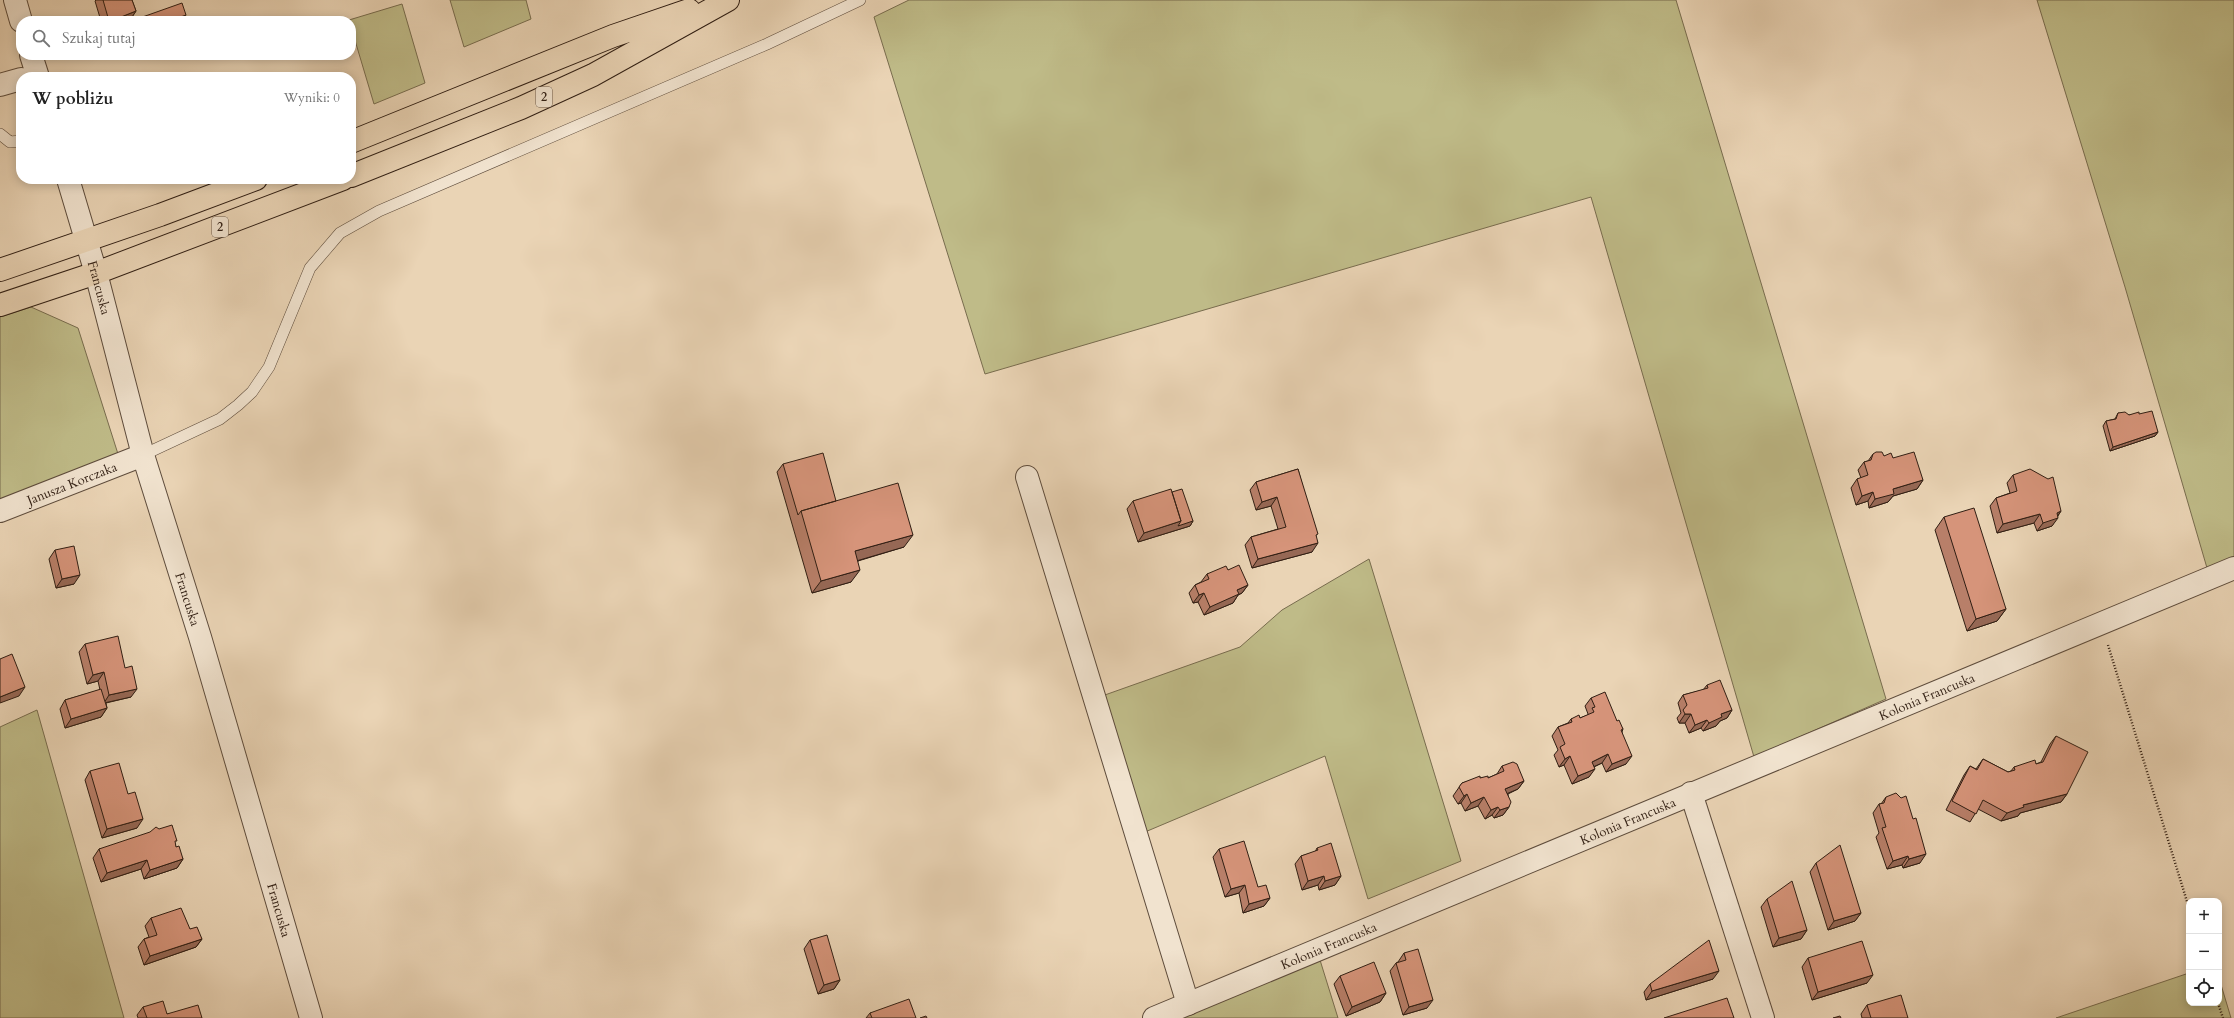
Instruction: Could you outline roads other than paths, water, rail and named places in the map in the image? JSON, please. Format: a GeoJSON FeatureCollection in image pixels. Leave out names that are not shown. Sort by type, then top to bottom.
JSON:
{"type":"FeatureCollection","features":[{"type":"Feature","properties":{"kind":"highway","name":"2"},"geometry":{"type":"LineString","coordinates":[[356,140],[613,36],[721,0]]}},
{"type":"Feature","properties":{"kind":"highway","name":"2"},"geometry":{"type":"LineString","coordinates":[[356,174],[521,108],[586,78],[728,0]]}},
{"type":"Feature","properties":{"kind":"highway"},"geometry":{"type":"LineString","coordinates":[[0,270],[87,241],[242,184]]}},
{"type":"Feature","properties":{"kind":"highway","name":"2"},"geometry":{"type":"LineString","coordinates":[[0,305],[96,272],[329,184]]}},
{"type":"Feature","properties":{"kind":"street"},"geometry":{"type":"LineString","coordinates":[[15,0],[20,16]]}},
{"type":"Feature","properties":{"kind":"street"},"geometry":{"type":"LineString","coordinates":[[0,85],[16,78]]}},
{"type":"Feature","properties":{"kind":"street","name":"Francuska"},"geometry":{"type":"LineString","coordinates":[[70,184],[96,272],[143,455],[200,637],[311,1018]]}},
{"type":"Feature","properties":{"kind":"street","name":"Janusza Korczaka"},"geometry":{"type":"LineString","coordinates":[[0,511],[143,455]]}},
{"type":"Feature","properties":{"kind":"street"},"geometry":{"type":"LineString","coordinates":[[1027,477],[1188,1004]]}},
{"type":"Feature","properties":{"kind":"street","name":"Kolonia Francuska"},"geometry":{"type":"LineString","coordinates":[[1154,1018],[2100,622],[2234,568]]}},
{"type":"Feature","properties":{"kind":"street"},"geometry":{"type":"LineString","coordinates":[[1691,793],[1764,1018]]}},
{"type":"Feature","properties":{"kind":"lane"},"geometry":{"type":"LineString","coordinates":[[143,455],[220,419],[238,406],[252,392],[269,367],[310,268],[340,234],[379,212],[767,44],[860,0]]}},
{"type":"Feature","properties":{"kind":"lane"},"geometry":{"type":"LineString","coordinates":[[0,134],[10,142],[16,141]]}}]}
